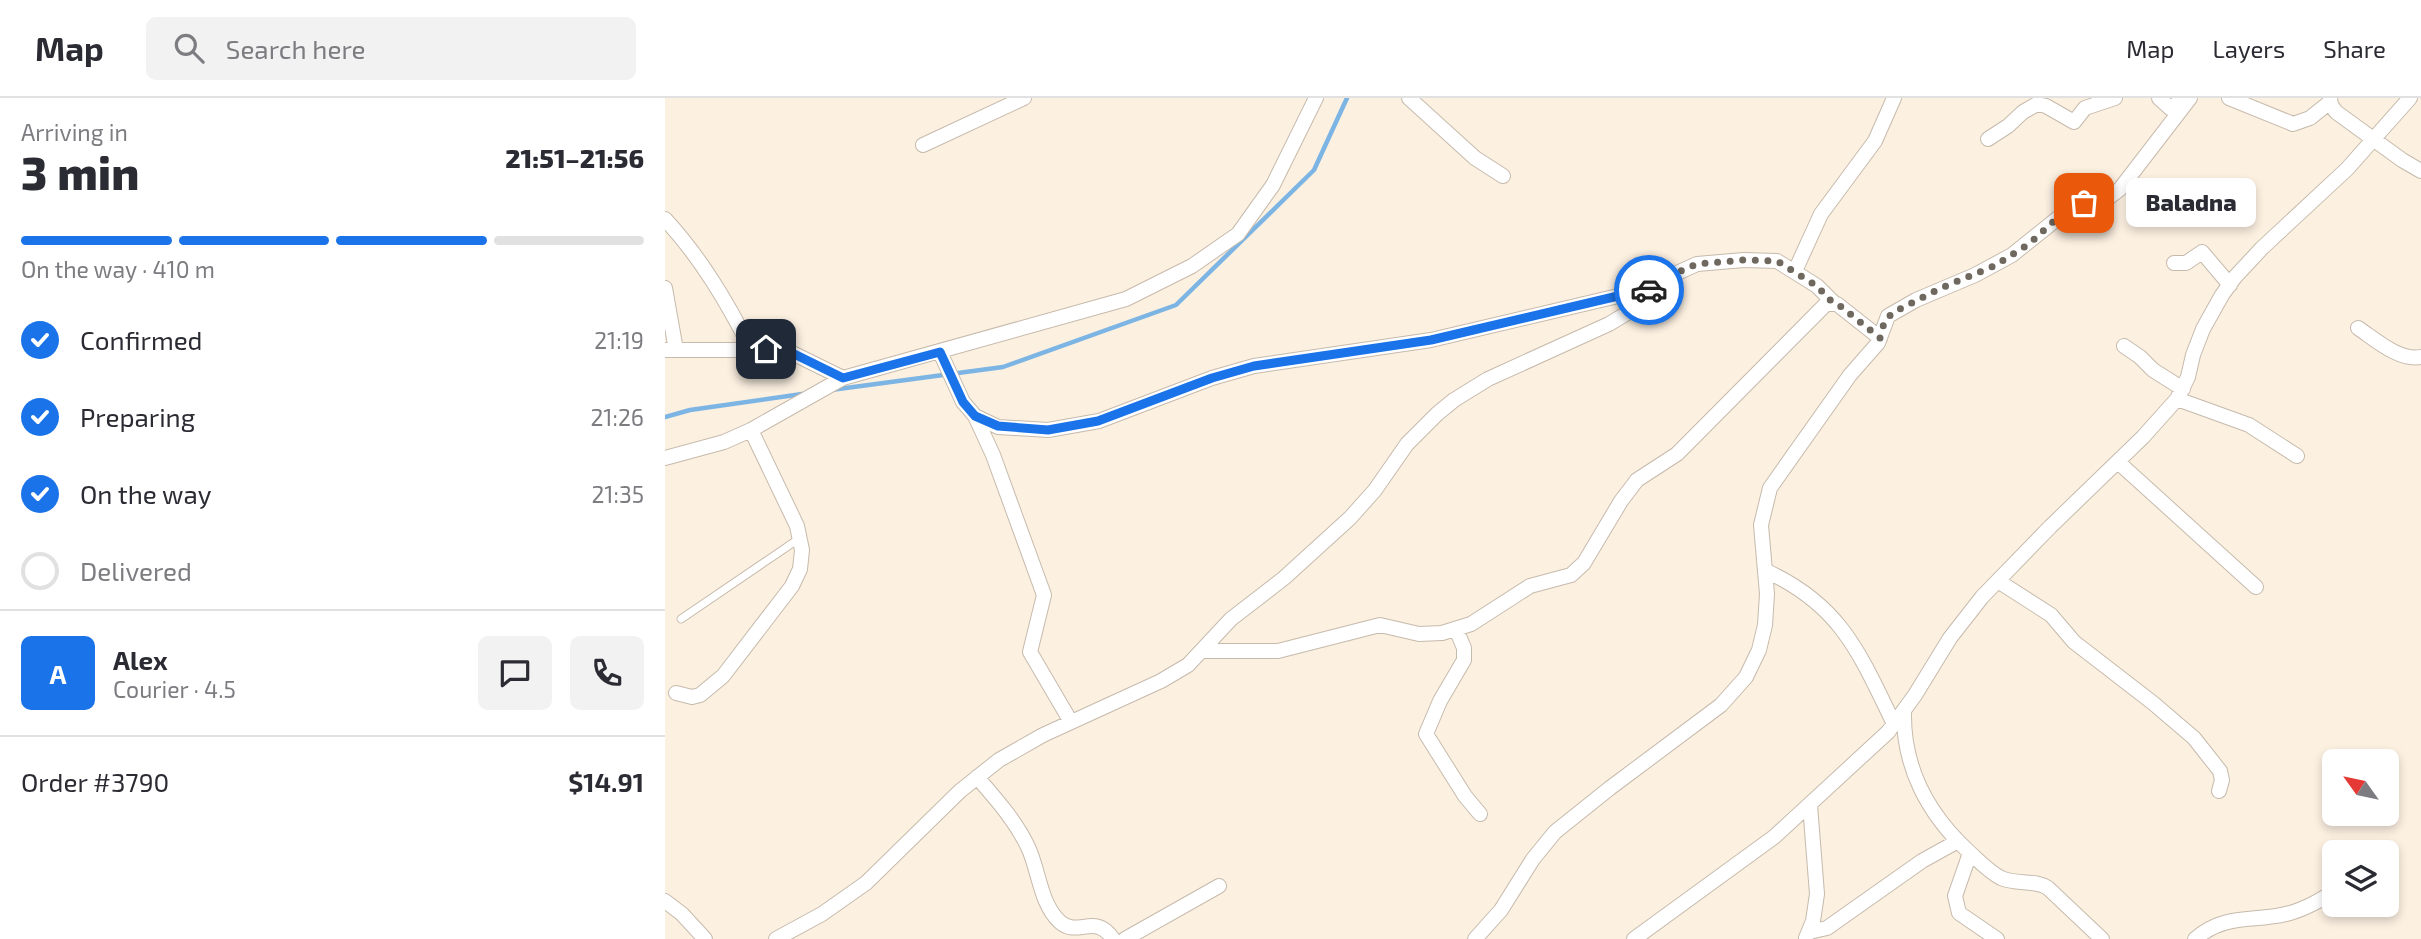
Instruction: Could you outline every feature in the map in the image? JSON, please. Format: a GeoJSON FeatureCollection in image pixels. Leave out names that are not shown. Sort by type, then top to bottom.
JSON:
{"type":"FeatureCollection","features":[{"type":"Feature","properties":{"kind":"street"},"geometry":{"type":"LineString","coordinates":[[923,145],[1024,98]]}},
{"type":"Feature","properties":{"kind":"street"},"geometry":{"type":"LineString","coordinates":[[665,458],[724,442],[751,430],[843,378],[1126,299],[1192,265],[1238,234],[1273,185],[1316,98]]}},
{"type":"Feature","properties":{"kind":"street"},"geometry":{"type":"LineString","coordinates":[[1409,98],[1475,158],[1503,176]]}},
{"type":"Feature","properties":{"kind":"street"},"geometry":{"type":"LineString","coordinates":[[1795,271],[1821,214],[1875,141],[1895,98]]}},
{"type":"Feature","properties":{"kind":"street"},"geometry":{"type":"LineString","coordinates":[[1988,139],[2037,104],[2046,106],[2074,122],[2085,108],[2115,98]]}},
{"type":"Feature","properties":{"kind":"street"},"geometry":{"type":"LineString","coordinates":[[2159,98],[2171,108],[2188,98]]}},
{"type":"Feature","properties":{"kind":"street"},"geometry":{"type":"LineString","coordinates":[[1475,939],[1501,910],[1533,859],[1555,832],[1700,722],[1737,689],[1753,664],[1763,635],[1766,570],[1761,524],[1770,488],[1850,375],[1873,350],[1884,323],[1892,313],[2012,256],[2073,206],[2110,198],[2120,189],[2188,98]]}},
{"type":"Feature","properties":{"kind":"street"},"geometry":{"type":"LineString","coordinates":[[2229,98],[2293,124],[2310,118],[2330,100],[2336,112],[2421,171]]}},
{"type":"Feature","properties":{"kind":"street"},"geometry":{"type":"LineString","coordinates":[[1634,939],[1774,837],[1872,748],[1899,718],[1949,638],[1998,581],[2118,462],[2180,394],[2203,329],[2230,285],[2250,260],[2323,193],[2410,98]]}},
{"type":"Feature","properties":{"kind":"street"},"geometry":{"type":"LineString","coordinates":[[665,219],[714,283],[751,349]]}},
{"type":"Feature","properties":{"kind":"street"},"geometry":{"type":"LineString","coordinates":[[2174,263],[2186,263],[2202,252],[2230,285]]}},
{"type":"Feature","properties":{"kind":"street"},"geometry":{"type":"LineString","coordinates":[[776,939],[822,914],[866,883],[977,777],[1021,747],[1175,673],[1202,651],[1231,619],[1284,578],[1356,512],[1407,444],[1437,414],[1488,379],[1609,324],[1629,312],[1631,303],[1665,278],[1697,264],[1744,260],[1777,261],[1817,286],[1833,303],[1880,338]]}},
{"type":"Feature","properties":{"kind":"street"},"geometry":{"type":"LineString","coordinates":[[665,288],[670,350],[782,348],[843,378]]}},
{"type":"Feature","properties":{"kind":"street"},"geometry":{"type":"LineString","coordinates":[[975,416],[992,425],[1010,428],[1066,428],[1123,413],[1212,378],[1254,366],[1431,340],[1618,296],[1627,298],[1631,303]]}},
{"type":"Feature","properties":{"kind":"street"},"geometry":{"type":"LineString","coordinates":[[1202,651],[1278,651],[1380,625],[1419,634],[1442,633],[1484,616],[1530,586],[1562,579],[1578,569],[1637,480],[1677,454],[1825,306],[1833,303]]}},
{"type":"Feature","properties":{"kind":"street"},"geometry":{"type":"LineString","coordinates":[[2358,328],[2399,354],[2411,359],[2421,357]]}},
{"type":"Feature","properties":{"kind":"street"},"geometry":{"type":"LineString","coordinates":[[2124,346],[2180,394],[2249,425],[2297,456]]}},
{"type":"Feature","properties":{"kind":"street"},"geometry":{"type":"LineString","coordinates":[[940,352],[963,402],[975,416],[993,455],[1044,595],[1030,652],[1071,722]]}},
{"type":"Feature","properties":{"kind":"street"},"geometry":{"type":"LineString","coordinates":[[676,693],[692,697],[704,694],[736,661],[797,578],[802,560],[801,538],[751,430]]}},
{"type":"Feature","properties":{"kind":"street"},"geometry":{"type":"LineString","coordinates":[[2118,462],[2256,587]]}},
{"type":"Feature","properties":{"kind":"street"},"geometry":{"type":"LineString","coordinates":[[1766,570],[1813,599],[1842,626],[1899,718],[1907,755],[1919,786],[1936,815],[1958,841],[2000,877],[2048,888],[2102,939]]}},
{"type":"Feature","properties":{"kind":"street"},"geometry":{"type":"LineString","coordinates":[[1998,581],[2051,615],[2074,642],[2153,702],[2194,738],[2220,771],[2222,784],[2219,791]]}},
{"type":"Feature","properties":{"kind":"street"},"geometry":{"type":"LineString","coordinates":[[1456,629],[1464,648],[1464,660],[1440,701],[1426,734],[1479,814]]}},
{"type":"Feature","properties":{"kind":"street"},"geometry":{"type":"LineString","coordinates":[[977,777],[1013,819],[1031,854],[1042,889],[1057,919],[1073,928],[1090,925],[1100,927],[1112,939]]}},
{"type":"Feature","properties":{"kind":"street"},"geometry":{"type":"LineString","coordinates":[[1807,935],[1816,908],[1817,894],[1810,805]]}},
{"type":"Feature","properties":{"kind":"street"},"geometry":{"type":"LineString","coordinates":[[1807,935],[1827,928],[1922,860],[1958,841]]}},
{"type":"Feature","properties":{"kind":"street"},"geometry":{"type":"LineString","coordinates":[[1971,853],[1955,896],[1959,913],[1997,939]]}},
{"type":"Feature","properties":{"kind":"street"},"geometry":{"type":"LineString","coordinates":[[1125,939],[1219,886]]}},
{"type":"Feature","properties":{"kind":"street"},"geometry":{"type":"LineString","coordinates":[[2195,939],[2205,930],[2231,919],[2291,913],[2322,897]]}},
{"type":"Feature","properties":{"kind":"street"},"geometry":{"type":"LineString","coordinates":[[665,901],[682,914],[705,939]]}},
{"type":"Feature","properties":{"kind":"lane"},"geometry":{"type":"LineString","coordinates":[[681,619],[801,538]]}},
{"type":"Feature","properties":{"kind":"waterway"},"geometry":{"type":"LineString","coordinates":[[831,390],[1003,367],[1176,305],[1314,170],[1347,98]]}},
{"type":"Feature","properties":{"kind":"waterway"},"geometry":{"type":"LineString","coordinates":[[665,417],[690,410],[802,394]]}},
{"type":"Feature","properties":{"kind":"way so far"},"geometry":{"type":"LineString","coordinates":[[1649,290],[1665,278],[1697,264],[1744,260],[1777,261],[1817,286],[1833,303],[1880,338],[1884,323],[1892,313],[2012,256],[2047,229],[2068,208],[2084,203]]}},
{"type":"Feature","properties":{"kind":"place","name":"Baladna"},"geometry":{"type":"Point","coordinates":[2084,203]}},
{"type":"Feature","properties":{"kind":"route"},"geometry":{"type":"LineString","coordinates":[[766,349],[782,348],[843,378],[940,352],[963,402],[975,416],[998,426],[1048,430],[1098,421],[1212,378],[1254,366],[1431,340],[1618,296],[1627,298],[1631,303],[1649,290]]}}]}
